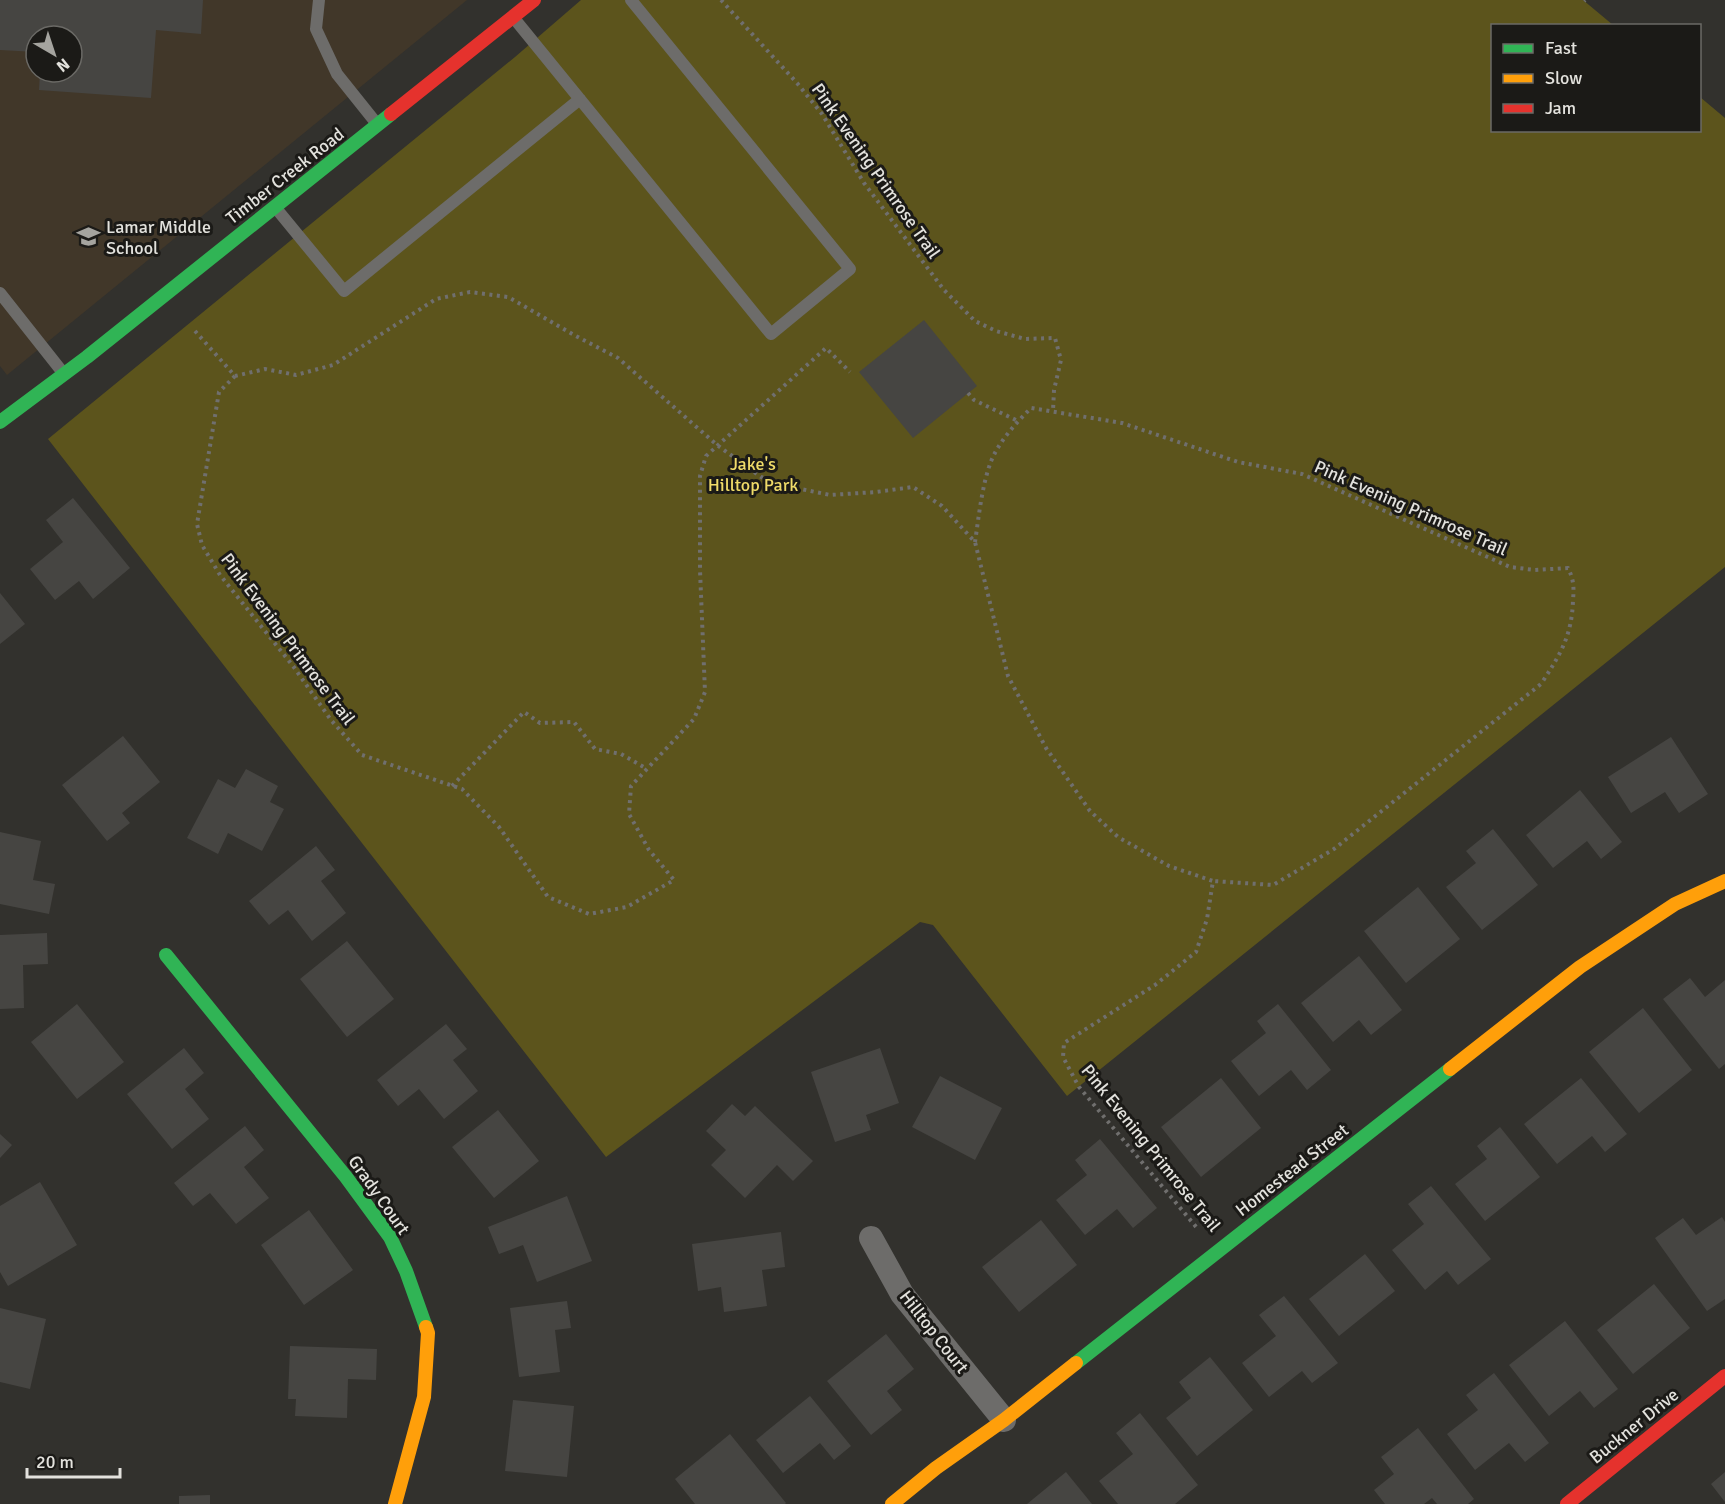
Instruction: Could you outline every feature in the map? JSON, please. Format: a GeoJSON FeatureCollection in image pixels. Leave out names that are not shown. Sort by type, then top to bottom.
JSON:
{"type":"FeatureCollection","features":[{"type":"Feature","properties":{"kind":"street","name":"Timber Creek Road"},"geometry":{"type":"LineString","coordinates":[[0,422],[64,374],[534,0]]}},
{"type":"Feature","properties":{"kind":"street","name":"Homestead Street"},"geometry":{"type":"LineString","coordinates":[[892,1504],[936,1468],[1004,1420],[1580,967],[1675,904],[1725,881]]}},
{"type":"Feature","properties":{"kind":"street","name":"Grady Court"},"geometry":{"type":"LineString","coordinates":[[166,955],[346,1177],[390,1238],[406,1271],[428,1333],[424,1397],[394,1504]]}},
{"type":"Feature","properties":{"kind":"street","name":"Hilltop Court"},"geometry":{"type":"LineString","coordinates":[[871,1238],[902,1294],[1004,1420]]}},
{"type":"Feature","properties":{"kind":"street","name":"Buckner Drive"},"geometry":{"type":"LineString","coordinates":[[1566,1504],[1725,1376]]}},
{"type":"Feature","properties":{"kind":"lane"},"geometry":{"type":"LineString","coordinates":[[319,0],[316,29],[338,74],[378,125]]}},
{"type":"Feature","properties":{"kind":"lane"},"geometry":{"type":"LineString","coordinates":[[513,17],[771,333],[850,269],[631,0]]}},
{"type":"Feature","properties":{"kind":"lane"},"geometry":{"type":"LineString","coordinates":[[275,207],[344,291],[580,99]]}},
{"type":"Feature","properties":{"kind":"lane"},"geometry":{"type":"LineString","coordinates":[[0,292],[64,374]]}},
{"type":"Feature","properties":{"kind":"path","name":"Pink Evening Primrose Trail"},"geometry":{"type":"LineString","coordinates":[[721,0],[797,83],[822,114],[864,183],[944,290],[975,321],[996,331],[1025,339],[1055,338],[1061,360],[1054,390],[1053,411]]}},
{"type":"Feature","properties":{"kind":"path","name":"Pink Evening Primrose Trail"},"geometry":{"type":"LineString","coordinates":[[717,445],[706,456],[700,476],[700,570],[705,692],[694,719],[631,786],[629,814],[649,850],[674,880],[627,907],[589,914],[548,897],[498,827],[462,789],[362,755],[331,720],[293,666],[220,575],[202,545],[197,524],[219,392],[235,376],[265,369],[296,375],[333,365],[436,299],[470,292],[508,297],[618,358],[717,445],[761,477],[830,495],[912,487],[942,506],[975,542]]}},
{"type":"Feature","properties":{"kind":"path"},"geometry":{"type":"LineString","coordinates":[[195,331],[235,376]]}},
{"type":"Feature","properties":{"kind":"path"},"geometry":{"type":"LineString","coordinates":[[717,445],[826,348],[850,372]]}},
{"type":"Feature","properties":{"kind":"path"},"geometry":{"type":"LineString","coordinates":[[968,393],[974,400],[1018,421]]}},
{"type":"Feature","properties":{"kind":"path","name":"Pink Evening Primrose Trail"},"geometry":{"type":"LineString","coordinates":[[1031,408],[1053,411],[1122,423],[1238,462],[1302,474],[1510,567],[1535,570],[1568,568],[1574,580],[1572,622],[1562,651],[1541,684],[1334,849],[1273,885],[1213,881],[1168,866],[1118,837],[1090,811],[1046,748],[1008,676],[975,542],[985,484],[994,453],[1031,408]]}},
{"type":"Feature","properties":{"kind":"path"},"geometry":{"type":"LineString","coordinates":[[452,786],[524,712],[540,723],[574,723],[596,749],[621,754],[647,769]]}},
{"type":"Feature","properties":{"kind":"path","name":"Pink Evening Primrose Trail"},"geometry":{"type":"LineString","coordinates":[[1213,881],[1207,919],[1196,952],[1155,985],[1064,1044],[1063,1057],[1078,1087],[1218,1252]]}},
{"type":"Feature","properties":{"kind":"shaded area","name":"Lamar Middle School"},"geometry":{"type":"Polygon","coordinates":[[[0,0],[467,0],[7,375],[0,366],[0,0]]]}},
{"type":"Feature","properties":{"kind":"green space","name":"Jake's Hilltop Park"},"geometry":{"type":"Polygon","coordinates":[[[581,0],[1583,0],[1612,24],[1491,24],[1491,132],[1701,132],[1701,98],[1725,118],[1725,567],[1067,1096],[933,925],[920,922],[606,1157],[48,439],[515,57],[581,0]]]}},
{"type":"Feature","properties":{"kind":"building"},"geometry":{"type":"Polygon","coordinates":[[[0,0],[203,0],[201,34],[156,30],[151,98],[39,90],[39,84],[84,84],[84,24],[24,24],[24,51],[0,50],[0,0]]]}},
{"type":"Feature","properties":{"kind":"building"},"geometry":{"type":"Polygon","coordinates":[[[924,320],[977,386],[913,438],[859,372],[924,320]]]}},
{"type":"Feature","properties":{"kind":"building"},"geometry":{"type":"Polygon","coordinates":[[[73,498],[130,568],[93,599],[79,581],[55,600],[30,569],[63,542],[46,520],[73,498]]]}},
{"type":"Feature","properties":{"kind":"building"},"geometry":{"type":"Polygon","coordinates":[[[0,593],[25,624],[0,644],[0,593]]]}},
{"type":"Feature","properties":{"kind":"building"},"geometry":{"type":"Polygon","coordinates":[[[123,736],[160,782],[122,813],[130,823],[107,841],[62,785],[123,736]]]}},
{"type":"Feature","properties":{"kind":"building"},"geometry":{"type":"Polygon","coordinates":[[[1671,737],[1708,794],[1679,813],[1665,792],[1631,813],[1608,777],[1671,737]]]}},
{"type":"Feature","properties":{"kind":"building"},"geometry":{"type":"Polygon","coordinates":[[[246,769],[278,786],[270,802],[284,809],[262,851],[228,833],[218,854],[187,838],[218,779],[235,788],[246,769]]]}},
{"type":"Feature","properties":{"kind":"building"},"geometry":{"type":"Polygon","coordinates":[[[1580,790],[1622,842],[1601,859],[1587,841],[1553,868],[1526,835],[1580,790]]]}},
{"type":"Feature","properties":{"kind":"building"},"geometry":{"type":"Polygon","coordinates":[[[1493,829],[1538,885],[1482,930],[1446,887],[1476,863],[1466,851],[1493,829]]]}},
{"type":"Feature","properties":{"kind":"building"},"geometry":{"type":"Polygon","coordinates":[[[0,832],[41,841],[33,880],[55,884],[49,914],[0,904],[0,832]]]}},
{"type":"Feature","properties":{"kind":"building"},"geometry":{"type":"Polygon","coordinates":[[[316,846],[335,870],[321,881],[346,913],[312,941],[288,910],[269,925],[249,901],[316,846]]]}},
{"type":"Feature","properties":{"kind":"building"},"geometry":{"type":"Polygon","coordinates":[[[1418,887],[1460,939],[1406,983],[1364,931],[1418,887]]]}},
{"type":"Feature","properties":{"kind":"building"},"geometry":{"type":"Polygon","coordinates":[[[47,933],[48,964],[23,965],[24,1008],[0,1009],[0,935],[47,933]]]}},
{"type":"Feature","properties":{"kind":"building"},"geometry":{"type":"Polygon","coordinates":[[[347,941],[394,999],[347,1037],[300,979],[347,941]]]}},
{"type":"Feature","properties":{"kind":"building"},"geometry":{"type":"Polygon","coordinates":[[[1359,956],[1402,1010],[1371,1035],[1359,1020],[1333,1042],[1301,1003],[1359,956]]]}},
{"type":"Feature","properties":{"kind":"building"},"geometry":{"type":"Polygon","coordinates":[[[1690,978],[1705,997],[1725,980],[1725,1064],[1719,1069],[1663,999],[1690,978]]]}},
{"type":"Feature","properties":{"kind":"building"},"geometry":{"type":"Polygon","coordinates":[[[77,1004],[124,1062],[77,1099],[31,1042],[77,1004]]]}},
{"type":"Feature","properties":{"kind":"building"},"geometry":{"type":"Polygon","coordinates":[[[1278,1004],[1331,1070],[1307,1090],[1291,1070],[1259,1096],[1231,1061],[1266,1033],[1257,1021],[1278,1004]]]}},
{"type":"Feature","properties":{"kind":"building"},"geometry":{"type":"Polygon","coordinates":[[[1643,1008],[1692,1070],[1639,1113],[1589,1052],[1643,1008]]]}},
{"type":"Feature","properties":{"kind":"building"},"geometry":{"type":"Polygon","coordinates":[[[446,1024],[467,1049],[453,1060],[478,1091],[444,1119],[419,1089],[398,1106],[377,1080],[446,1024]]]}},
{"type":"Feature","properties":{"kind":"building"},"geometry":{"type":"Polygon","coordinates":[[[184,1048],[204,1073],[185,1089],[209,1119],[172,1149],[127,1094],[184,1048]]]}},
{"type":"Feature","properties":{"kind":"building"},"geometry":{"type":"Polygon","coordinates":[[[880,1048],[899,1103],[866,1115],[871,1130],[835,1142],[811,1072],[880,1048]]]}},
{"type":"Feature","properties":{"kind":"building"},"geometry":{"type":"Polygon","coordinates":[[[940,1076],[1002,1108],[975,1160],[912,1127],[940,1076]]]}},
{"type":"Feature","properties":{"kind":"building"},"geometry":{"type":"Polygon","coordinates":[[[1221,1078],[1261,1128],[1201,1177],[1161,1127],[1221,1078]]]}},
{"type":"Feature","properties":{"kind":"building"},"geometry":{"type":"Polygon","coordinates":[[[1581,1078],[1627,1134],[1605,1152],[1592,1136],[1557,1164],[1524,1124],[1581,1078]]]}},
{"type":"Feature","properties":{"kind":"building"},"geometry":{"type":"Polygon","coordinates":[[[732,1104],[745,1116],[755,1106],[813,1161],[793,1181],[777,1165],[745,1198],[711,1165],[726,1150],[706,1131],[732,1104]]]}},
{"type":"Feature","properties":{"kind":"building"},"geometry":{"type":"Polygon","coordinates":[[[498,1110],[539,1161],[494,1198],[452,1147],[498,1110]]]}},
{"type":"Feature","properties":{"kind":"building"},"geometry":{"type":"Polygon","coordinates":[[[245,1126],[264,1150],[244,1167],[269,1198],[236,1224],[210,1193],[193,1206],[174,1183],[245,1126]]]}},
{"type":"Feature","properties":{"kind":"building"},"geometry":{"type":"Polygon","coordinates":[[[1500,1127],[1540,1177],[1485,1221],[1455,1184],[1487,1159],[1477,1146],[1500,1127]]]}},
{"type":"Feature","properties":{"kind":"building"},"geometry":{"type":"Polygon","coordinates":[[[0,1134],[12,1145],[0,1158],[0,1134]]]}},
{"type":"Feature","properties":{"kind":"building"},"geometry":{"type":"Polygon","coordinates":[[[1100,1139],[1157,1208],[1133,1228],[1117,1209],[1085,1235],[1056,1200],[1087,1175],[1075,1160],[1100,1139]]]}},
{"type":"Feature","properties":{"kind":"building"},"geometry":{"type":"Polygon","coordinates":[[[40,1182],[77,1245],[8,1286],[0,1272],[0,1206],[40,1182]]]}},
{"type":"Feature","properties":{"kind":"building"},"geometry":{"type":"Polygon","coordinates":[[[1431,1186],[1491,1259],[1458,1285],[1447,1271],[1425,1290],[1392,1250],[1424,1224],[1408,1204],[1431,1186]]]}},
{"type":"Feature","properties":{"kind":"building"},"geometry":{"type":"Polygon","coordinates":[[[567,1196],[592,1261],[537,1282],[523,1245],[499,1254],[488,1227],[567,1196]]]}},
{"type":"Feature","properties":{"kind":"building"},"geometry":{"type":"Polygon","coordinates":[[[309,1210],[353,1270],[304,1305],[261,1245],[309,1210]]]}},
{"type":"Feature","properties":{"kind":"building"},"geometry":{"type":"Polygon","coordinates":[[[1722,1217],[1725,1222],[1725,1299],[1707,1311],[1655,1238],[1683,1218],[1696,1235],[1722,1217]]]}},
{"type":"Feature","properties":{"kind":"building"},"geometry":{"type":"Polygon","coordinates":[[[1041,1220],[1077,1265],[1019,1312],[982,1267],[1041,1220]]]}},
{"type":"Feature","properties":{"kind":"building"},"geometry":{"type":"Polygon","coordinates":[[[781,1232],[785,1267],[762,1270],[767,1306],[724,1312],[721,1287],[698,1291],[692,1244],[781,1232]]]}},
{"type":"Feature","properties":{"kind":"building"},"geometry":{"type":"Polygon","coordinates":[[[1365,1254],[1395,1291],[1339,1336],[1309,1299],[1365,1254]]]}},
{"type":"Feature","properties":{"kind":"building"},"geometry":{"type":"Polygon","coordinates":[[[1654,1284],[1690,1328],[1633,1374],[1597,1330],[1654,1284]]]}},
{"type":"Feature","properties":{"kind":"building"},"geometry":{"type":"Polygon","coordinates":[[[1284,1296],[1338,1363],[1312,1383],[1302,1371],[1269,1397],[1242,1363],[1276,1336],[1259,1315],[1284,1296]]]}},
{"type":"Feature","properties":{"kind":"building"},"geometry":{"type":"Polygon","coordinates":[[[567,1301],[571,1328],[555,1330],[560,1372],[519,1377],[510,1308],[567,1301]]]}},
{"type":"Feature","properties":{"kind":"building"},"geometry":{"type":"Polygon","coordinates":[[[0,1308],[46,1319],[30,1389],[0,1382],[0,1308]]]}},
{"type":"Feature","properties":{"kind":"building"},"geometry":{"type":"Polygon","coordinates":[[[1565,1321],[1618,1389],[1594,1408],[1580,1391],[1549,1416],[1509,1365],[1565,1321]]]}},
{"type":"Feature","properties":{"kind":"building"},"geometry":{"type":"Polygon","coordinates":[[[886,1334],[914,1369],[887,1391],[902,1410],[871,1435],[827,1381],[886,1334]]]}},
{"type":"Feature","properties":{"kind":"building"},"geometry":{"type":"Polygon","coordinates":[[[290,1346],[377,1349],[376,1380],[348,1379],[347,1418],[295,1416],[296,1399],[288,1399],[290,1346]]]}},
{"type":"Feature","properties":{"kind":"building"},"geometry":{"type":"Polygon","coordinates":[[[1210,1357],[1253,1410],[1197,1456],[1166,1418],[1191,1398],[1179,1382],[1210,1357]]]}},
{"type":"Feature","properties":{"kind":"building"},"geometry":{"type":"Polygon","coordinates":[[[1494,1373],[1549,1443],[1525,1462],[1509,1443],[1475,1470],[1447,1434],[1478,1410],[1466,1395],[1494,1373]]]}},
{"type":"Feature","properties":{"kind":"building"},"geometry":{"type":"Polygon","coordinates":[[[810,1396],[851,1446],[834,1460],[820,1443],[783,1473],[756,1440],[810,1396]]]}},
{"type":"Feature","properties":{"kind":"building"},"geometry":{"type":"Polygon","coordinates":[[[513,1400],[574,1406],[567,1477],[505,1471],[513,1400]]]}},
{"type":"Feature","properties":{"kind":"building"},"geometry":{"type":"Polygon","coordinates":[[[1140,1413],[1198,1485],[1175,1504],[1118,1504],[1099,1481],[1133,1454],[1116,1433],[1140,1413]]]}},
{"type":"Feature","properties":{"kind":"building"},"geometry":{"type":"Polygon","coordinates":[[[1418,1428],[1474,1499],[1468,1504],[1437,1504],[1432,1498],[1424,1504],[1385,1504],[1374,1490],[1394,1474],[1381,1457],[1418,1428]]]}},
{"type":"Feature","properties":{"kind":"building"},"geometry":{"type":"Polygon","coordinates":[[[730,1434],[785,1504],[695,1504],[675,1479],[730,1434]]]}},
{"type":"Feature","properties":{"kind":"building"},"geometry":{"type":"Polygon","coordinates":[[[1066,1472],[1092,1504],[1027,1504],[1066,1472]]]}},
{"type":"Feature","properties":{"kind":"building"},"geometry":{"type":"Polygon","coordinates":[[[1725,1472],[1725,1502],[1711,1484],[1725,1472]]]}},
{"type":"Feature","properties":{"kind":"building"},"geometry":{"type":"Polygon","coordinates":[[[210,1495],[210,1504],[179,1504],[179,1496],[210,1495]]]}},
{"type":"Feature","properties":{"kind":"traffic: fast"},"geometry":{"type":"LineString","coordinates":[[0,422],[87,357],[391,114]]}},
{"type":"Feature","properties":{"kind":"traffic: fast"},"geometry":{"type":"LineString","coordinates":[[166,955],[346,1177],[390,1237],[406,1271],[426,1327]]}},
{"type":"Feature","properties":{"kind":"traffic: fast"},"geometry":{"type":"LineString","coordinates":[[1076,1363],[1450,1069]]}},
{"type":"Feature","properties":{"kind":"traffic: slow"},"geometry":{"type":"LineString","coordinates":[[1450,1069],[1580,967],[1675,904],[1725,881]]}},
{"type":"Feature","properties":{"kind":"traffic: slow"},"geometry":{"type":"LineString","coordinates":[[395,1504],[424,1397],[428,1333],[426,1327]]}},
{"type":"Feature","properties":{"kind":"traffic: slow"},"geometry":{"type":"LineString","coordinates":[[892,1504],[936,1468],[1004,1420],[1076,1363]]}},
{"type":"Feature","properties":{"kind":"traffic: jam"},"geometry":{"type":"LineString","coordinates":[[391,114],[534,0]]}},
{"type":"Feature","properties":{"kind":"traffic: jam"},"geometry":{"type":"LineString","coordinates":[[1567,1504],[1725,1376]]}},
{"type":"Feature","properties":{"kind":"place","name":"Lamar Middle School"},"geometry":{"type":"Point","coordinates":[88,237]}}]}
